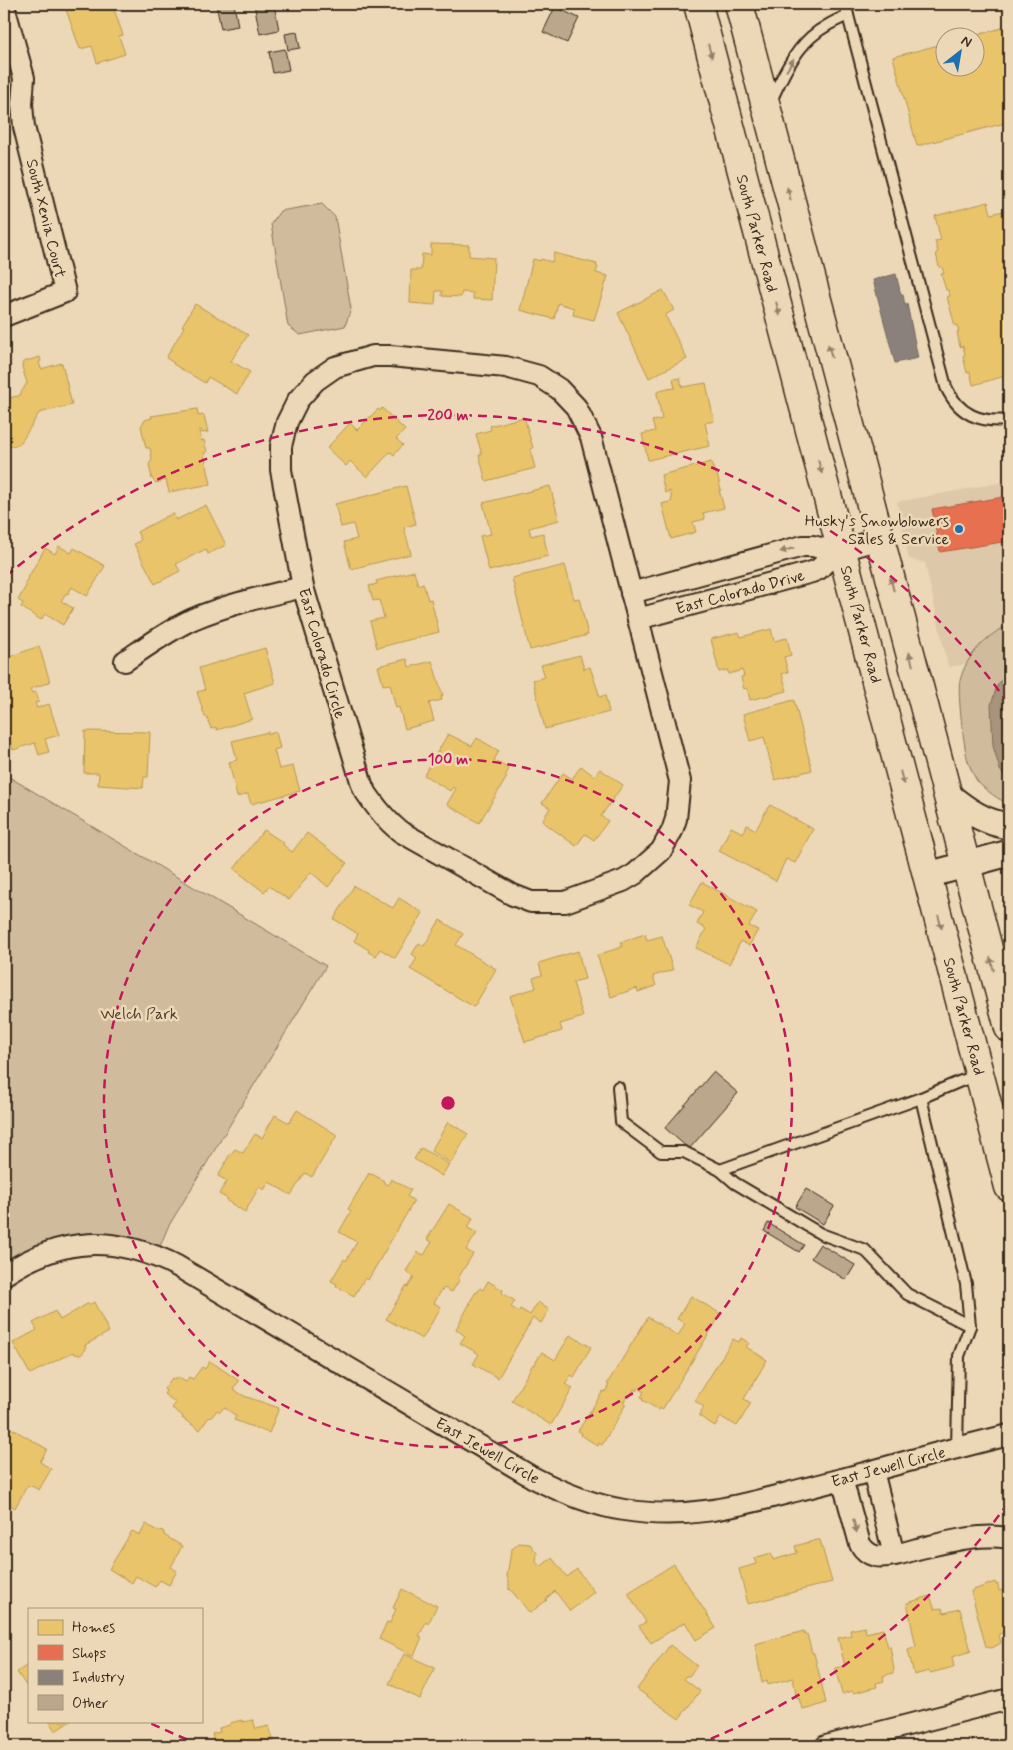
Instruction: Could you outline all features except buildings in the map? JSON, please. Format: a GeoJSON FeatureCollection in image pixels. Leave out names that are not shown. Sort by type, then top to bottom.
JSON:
{"type":"FeatureCollection","features":[{"type":"Feature","properties":{"kind":"main road","name":"South Parker Road"},"geometry":{"type":"LineString","coordinates":[[698,4],[838,551],[928,875],[1009,1187]]}},
{"type":"Feature","properties":{"kind":"main road"},"geometry":{"type":"LineString","coordinates":[[739,4],[1009,1028]]}},
{"type":"Feature","properties":{"kind":"street","name":"South Xenia Court"},"geometry":{"type":"LineString","coordinates":[[4,6],[24,78],[22,104],[24,127],[65,292],[4,316]]}},
{"type":"Feature","properties":{"kind":"street","name":"East Colorado Circle"},"geometry":{"type":"LineString","coordinates":[[373,356],[390,356],[506,367],[539,376],[559,389],[576,407],[591,437],[680,781],[680,794],[672,831],[661,851],[651,861],[623,881],[565,902],[531,902],[513,895],[401,832],[375,808],[363,788],[304,587],[281,470],[281,446],[287,422],[298,400],[315,381],[335,367],[373,356]]}},
{"type":"Feature","properties":{"kind":"street"},"geometry":{"type":"LineString","coordinates":[[838,551],[880,539]]}},
{"type":"Feature","properties":{"kind":"street","name":"East Colorado Drive"},"geometry":{"type":"LineString","coordinates":[[631,592],[803,546],[838,551]]}},
{"type":"Feature","properties":{"kind":"street","name":"East Colorado Drive"},"geometry":{"type":"LineString","coordinates":[[638,619],[812,572],[819,569],[838,551]]}},
{"type":"Feature","properties":{"kind":"street"},"geometry":{"type":"LineString","coordinates":[[125,661],[169,632],[192,620],[233,605],[304,587]]}},
{"type":"Feature","properties":{"kind":"street"},"geometry":{"type":"LineString","coordinates":[[947,794],[974,815],[994,823],[1009,826]]}},
{"type":"Feature","properties":{"kind":"street"},"geometry":{"type":"LineString","coordinates":[[928,875],[1009,854]]}},
{"type":"Feature","properties":{"kind":"street","name":"East Jewell Circle"},"geometry":{"type":"LineString","coordinates":[[4,1275],[34,1256],[74,1245],[111,1244],[156,1256],[186,1271],[532,1477],[582,1500],[626,1511],[701,1513],[727,1508],[873,1472],[957,1447],[1009,1435]]}},
{"type":"Feature","properties":{"kind":"street"},"geometry":{"type":"LineString","coordinates":[[873,1472],[894,1555]]}},
{"type":"Feature","properties":{"kind":"street"},"geometry":{"type":"LineString","coordinates":[[842,1479],[857,1534],[863,1548],[872,1555],[894,1555],[967,1538],[990,1536],[1009,1538]]}},
{"type":"Feature","properties":{"kind":"street"},"geometry":{"type":"LineString","coordinates":[[826,1746],[1009,1699]]}},
{"type":"Feature","properties":{"kind":"lane"},"geometry":{"type":"LineString","coordinates":[[845,4],[946,387],[955,403],[970,415],[988,420],[1009,420]]}},
{"type":"Feature","properties":{"kind":"lane"},"geometry":{"type":"LineString","coordinates":[[767,108],[803,44],[820,30],[848,15]]}},
{"type":"Feature","properties":{"kind":"lane"},"geometry":{"type":"LineString","coordinates":[[720,1170],[921,1098],[961,1081],[980,1076]]}},
{"type":"Feature","properties":{"kind":"lane"},"geometry":{"type":"LineString","coordinates":[[618,1087],[621,1122],[661,1152],[684,1152],[720,1170],[735,1183],[821,1234],[865,1250],[907,1294],[970,1326]]}},
{"type":"Feature","properties":{"kind":"lane"},"geometry":{"type":"LineString","coordinates":[[921,1098],[966,1284],[970,1326],[959,1356],[957,1447]]}},
{"type":"Feature","properties":{"kind":"shaded area"},"geometry":{"type":"Polygon","coordinates":[[[1009,481],[1009,658],[948,667],[925,563],[909,559],[897,502],[1009,481]]]}},
{"type":"Feature","properties":{"kind":"shaded area"},"geometry":{"type":"Polygon","coordinates":[[[1009,670],[1009,782],[1000,770],[993,746],[991,705],[997,686],[1009,670]]]}},
{"type":"Feature","properties":{"kind":"green space"},"geometry":{"type":"Polygon","coordinates":[[[322,204],[335,217],[351,309],[345,326],[300,335],[288,326],[271,224],[280,211],[322,204]]]}},
{"type":"Feature","properties":{"kind":"green space"},"geometry":{"type":"Polygon","coordinates":[[[1009,625],[1009,804],[981,785],[971,769],[966,755],[959,687],[967,663],[978,647],[993,634],[1009,625]]]}},
{"type":"Feature","properties":{"kind":"green space","name":"Welch Park"},"geometry":{"type":"Polygon","coordinates":[[[4,774],[326,966],[168,1227],[156,1256],[111,1244],[4,1275],[4,774]]]}},
{"type":"Feature","properties":{"kind":"place","name":"Husky's Snowblowers Sales & Service"},"geometry":{"type":"Point","coordinates":[959,529]}}]}
